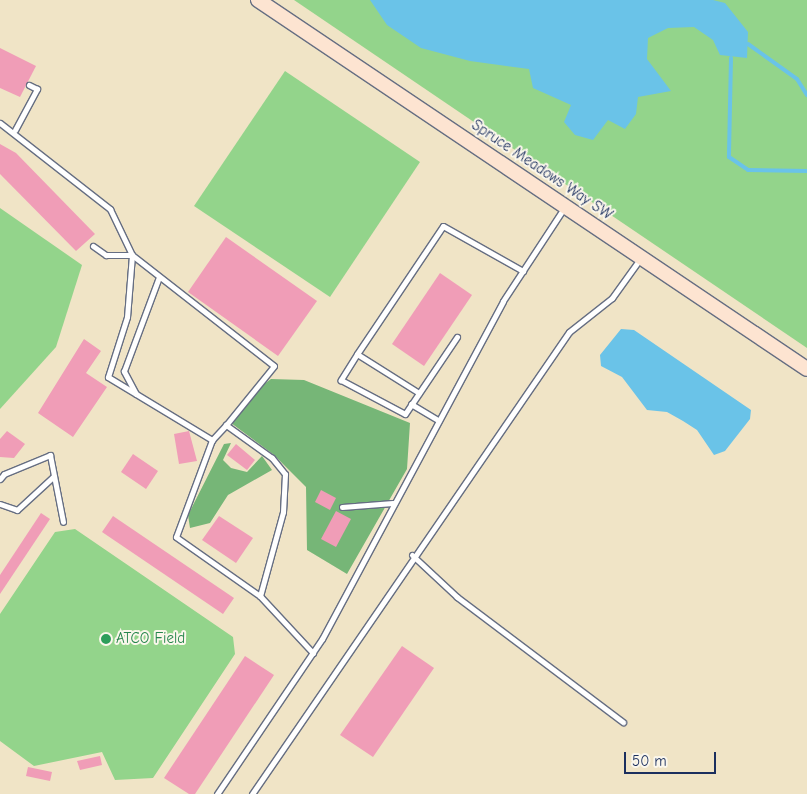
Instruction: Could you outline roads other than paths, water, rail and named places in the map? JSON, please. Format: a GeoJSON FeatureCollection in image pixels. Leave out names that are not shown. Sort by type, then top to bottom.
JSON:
{"type":"FeatureCollection","features":[{"type":"Feature","properties":{"kind":"main road","name":"Spruce Meadows Way SW"},"geometry":{"type":"LineString","coordinates":[[258,0],[642,256],[807,369]]}},
{"type":"Feature","properties":{"kind":"lane"},"geometry":{"type":"LineString","coordinates":[[15,130],[37,89],[29,85]]}},
{"type":"Feature","properties":{"kind":"lane"},"geometry":{"type":"LineString","coordinates":[[0,123],[15,130],[110,209],[132,255],[274,366],[212,440],[176,537],[260,596],[313,653]]}},
{"type":"Feature","properties":{"kind":"lane"},"geometry":{"type":"LineString","coordinates":[[217,794],[313,653],[438,420],[523,272],[566,205]]}},
{"type":"Feature","properties":{"kind":"lane"},"geometry":{"type":"LineString","coordinates":[[457,337],[405,414],[341,380],[443,226],[523,272]]}},
{"type":"Feature","properties":{"kind":"lane"},"geometry":{"type":"LineString","coordinates":[[93,246],[106,255],[132,255]]}},
{"type":"Feature","properties":{"kind":"lane"},"geometry":{"type":"LineString","coordinates":[[132,255],[128,317],[108,377],[212,440]]}},
{"type":"Feature","properties":{"kind":"lane"},"geometry":{"type":"LineString","coordinates":[[252,794],[412,555],[568,332],[612,298],[642,256]]}},
{"type":"Feature","properties":{"kind":"lane"},"geometry":{"type":"LineString","coordinates":[[136,394],[124,371],[159,276]]}},
{"type":"Feature","properties":{"kind":"lane"},"geometry":{"type":"LineString","coordinates":[[357,354],[419,393]]}},
{"type":"Feature","properties":{"kind":"lane"},"geometry":{"type":"LineString","coordinates":[[411,404],[438,420]]}},
{"type":"Feature","properties":{"kind":"lane"},"geometry":{"type":"LineString","coordinates":[[226,425],[272,458],[285,474],[283,512],[260,596]]}},
{"type":"Feature","properties":{"kind":"lane"},"geometry":{"type":"LineString","coordinates":[[0,480],[4,474],[50,455],[63,522]]}},
{"type":"Feature","properties":{"kind":"lane"},"geometry":{"type":"LineString","coordinates":[[0,504],[17,510],[54,476]]}},
{"type":"Feature","properties":{"kind":"lane"},"geometry":{"type":"LineString","coordinates":[[342,507],[393,503]]}},
{"type":"Feature","properties":{"kind":"lane"},"geometry":{"type":"LineString","coordinates":[[412,555],[457,597],[623,722]]}},
{"type":"Feature","properties":{"kind":"water"},"geometry":{"type":"Polygon","coordinates":[[[370,0],[713,0],[725,3],[748,32],[747,58],[720,55],[713,40],[694,27],[668,28],[648,38],[647,59],[671,91],[638,97],[636,114],[625,129],[608,120],[593,140],[575,135],[564,122],[571,105],[533,88],[529,69],[470,61],[421,48],[387,25],[370,0]]]}},
{"type":"Feature","properties":{"kind":"water"},"geometry":{"type":"Polygon","coordinates":[[[621,329],[634,330],[751,410],[750,419],[725,451],[714,455],[697,430],[667,412],[647,410],[622,377],[601,366],[600,355],[621,329]]]}},
{"type":"Feature","properties":{"kind":"waterway"},"geometry":{"type":"LineString","coordinates":[[748,44],[797,79],[807,95]]}},
{"type":"Feature","properties":{"kind":"waterway"},"geometry":{"type":"LineString","coordinates":[[731,58],[729,157],[748,170],[807,171]]}},
{"type":"Feature","properties":{"kind":"place","name":"ATCO Field"},"geometry":{"type":"Point","coordinates":[106,639]}}]}
